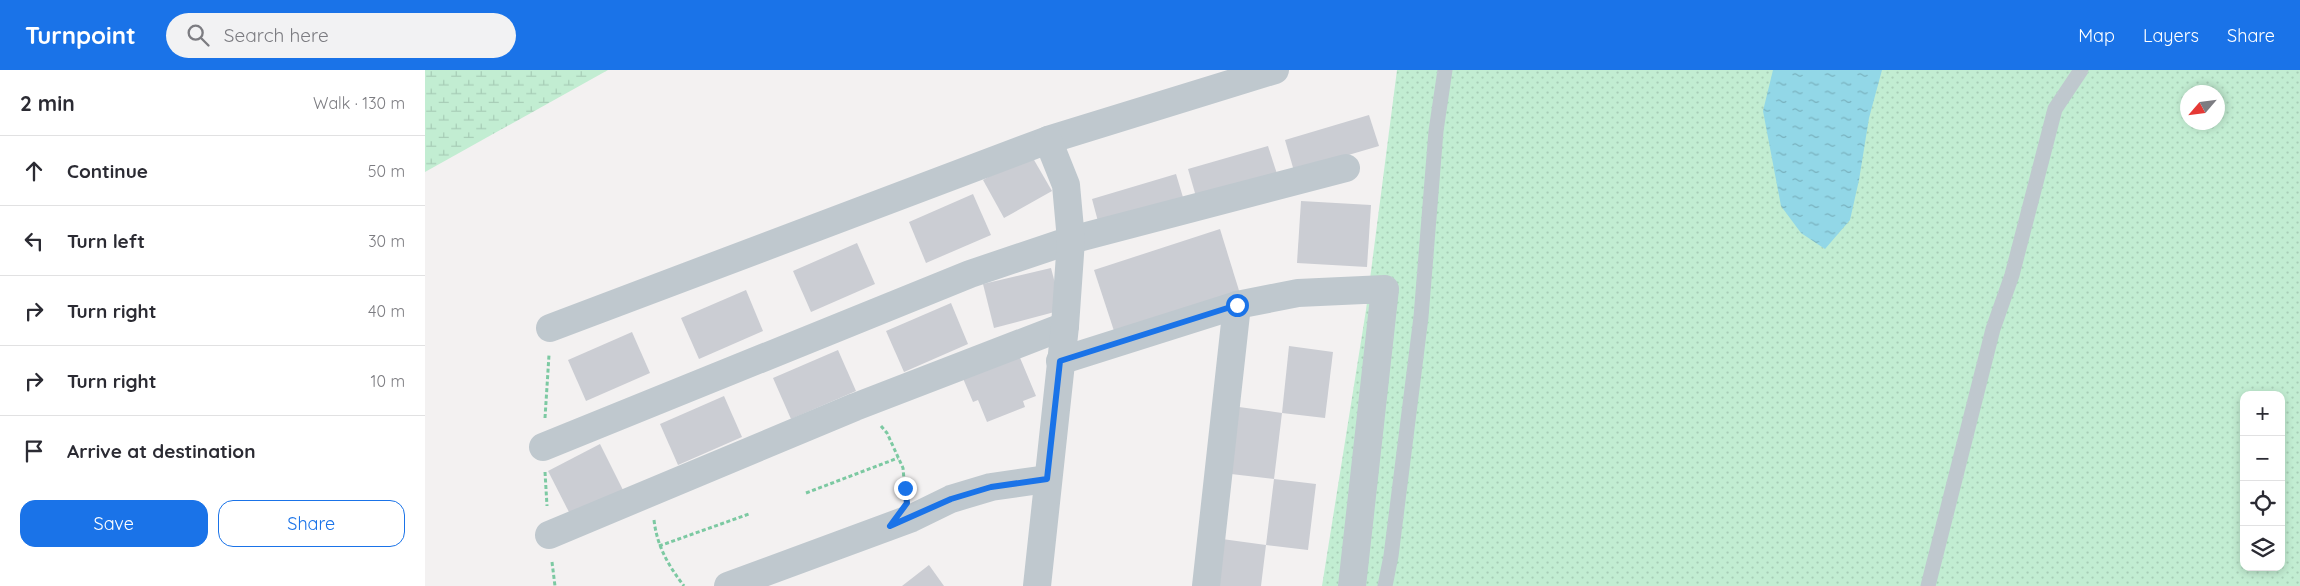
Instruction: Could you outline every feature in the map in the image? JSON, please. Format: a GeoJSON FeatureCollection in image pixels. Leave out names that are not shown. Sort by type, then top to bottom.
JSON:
{"type":"FeatureCollection","features":[{"type":"Feature","properties":{"kind":"street"},"geometry":{"type":"LineString","coordinates":[[550,328],[1048,140],[1275,70]]}},
{"type":"Feature","properties":{"kind":"street"},"geometry":{"type":"LineString","coordinates":[[1037,586],[1047,479],[1065,326],[1071,240],[1066,185],[1048,140]]}},
{"type":"Feature","properties":{"kind":"street"},"geometry":{"type":"LineString","coordinates":[[543,447],[970,274],[1071,240],[1346,168]]}},
{"type":"Feature","properties":{"kind":"street"},"geometry":{"type":"LineString","coordinates":[[1060,361],[1237,305],[1298,293],[1385,289],[1352,586]]}},
{"type":"Feature","properties":{"kind":"street"},"geometry":{"type":"LineString","coordinates":[[1206,586],[1237,305]]}},
{"type":"Feature","properties":{"kind":"street"},"geometry":{"type":"LineString","coordinates":[[549,535],[863,404],[1065,326]]}},
{"type":"Feature","properties":{"kind":"street"},"geometry":{"type":"LineString","coordinates":[[728,586],[890,526],[951,499],[991,487],[1047,479]]}},
{"type":"Feature","properties":{"kind":"lane"},"geometry":{"type":"LineString","coordinates":[[1385,586],[1391,556],[1421,317],[1436,131],[1445,70]]}},
{"type":"Feature","properties":{"kind":"lane"},"geometry":{"type":"LineString","coordinates":[[1928,586],[1993,329],[2012,275],[2055,109],[2081,70]]}},
{"type":"Feature","properties":{"kind":"path"},"geometry":{"type":"LineString","coordinates":[[863,404],[887,432],[903,468],[907,503],[890,526]]}},
{"type":"Feature","properties":{"kind":"path"},"geometry":{"type":"LineString","coordinates":[[806,493],[898,458]]}},
{"type":"Feature","properties":{"kind":"path"},"geometry":{"type":"LineString","coordinates":[[652,492],[656,538],[670,568],[684,586]]}},
{"type":"Feature","properties":{"kind":"path"},"geometry":{"type":"LineString","coordinates":[[659,546],[749,514]]}},
{"type":"Feature","properties":{"kind":"green space"},"geometry":{"type":"Polygon","coordinates":[[[425,70],[608,70],[425,172],[425,70]]]}},
{"type":"Feature","properties":{"kind":"green space"},"geometry":{"type":"Polygon","coordinates":[[[1397,70],[2300,70],[2300,586],[1322,586],[1366,310],[1397,70]]]}},
{"type":"Feature","properties":{"kind":"water"},"geometry":{"type":"Polygon","coordinates":[[[1773,70],[1882,70],[1869,118],[1859,180],[1850,220],[1825,249],[1801,233],[1781,206],[1763,111],[1773,70]]]}},
{"type":"Feature","properties":{"kind":"building"},"geometry":{"type":"Polygon","coordinates":[[[1369,115],[1379,146],[1294,171],[1285,140],[1369,115]]]}},
{"type":"Feature","properties":{"kind":"building"},"geometry":{"type":"Polygon","coordinates":[[[1268,146],[1278,177],[1197,200],[1188,169],[1268,146]]]}},
{"type":"Feature","properties":{"kind":"building"},"geometry":{"type":"Polygon","coordinates":[[[1030,153],[1052,191],[1004,218],[983,180],[1030,153]]]}},
{"type":"Feature","properties":{"kind":"building"},"geometry":{"type":"Polygon","coordinates":[[[1176,174],[1185,204],[1100,229],[1092,199],[1176,174]]]}},
{"type":"Feature","properties":{"kind":"building"},"geometry":{"type":"Polygon","coordinates":[[[973,194],[991,235],[926,263],[909,222],[973,194]]]}},
{"type":"Feature","properties":{"kind":"building"},"geometry":{"type":"Polygon","coordinates":[[[1301,201],[1371,205],[1367,267],[1297,263],[1301,201]]]}},
{"type":"Feature","properties":{"kind":"building"},"geometry":{"type":"Polygon","coordinates":[[[1220,229],[1241,297],[1116,337],[1094,270],[1220,229]]]}},
{"type":"Feature","properties":{"kind":"building"},"geometry":{"type":"Polygon","coordinates":[[[857,243],[875,284],[811,312],[793,271],[857,243]]]}},
{"type":"Feature","properties":{"kind":"building"},"geometry":{"type":"Polygon","coordinates":[[[1051,268],[1062,310],[994,328],[983,284],[1051,268]]]}},
{"type":"Feature","properties":{"kind":"building"},"geometry":{"type":"Polygon","coordinates":[[[746,290],[763,331],[699,359],[681,318],[746,290]]]}},
{"type":"Feature","properties":{"kind":"building"},"geometry":{"type":"Polygon","coordinates":[[[951,303],[968,344],[904,372],[886,331],[951,303]]]}},
{"type":"Feature","properties":{"kind":"building"},"geometry":{"type":"Polygon","coordinates":[[[632,332],[650,373],[586,401],[568,360],[632,332]]]}},
{"type":"Feature","properties":{"kind":"building"},"geometry":{"type":"Polygon","coordinates":[[[1289,346],[1333,352],[1325,418],[1282,413],[1289,346]]]}},
{"type":"Feature","properties":{"kind":"building"},"geometry":{"type":"Polygon","coordinates":[[[838,350],[856,391],[791,419],[773,378],[838,350]]]}},
{"type":"Feature","properties":{"kind":"building"},"geometry":{"type":"Polygon","coordinates":[[[1018,353],[1036,396],[1023,401],[1025,407],[987,422],[978,400],[973,402],[962,376],[1018,353]]]}},
{"type":"Feature","properties":{"kind":"building"},"geometry":{"type":"Polygon","coordinates":[[[724,396],[742,437],[678,465],[660,424],[724,396]]]}},
{"type":"Feature","properties":{"kind":"building"},"geometry":{"type":"Polygon","coordinates":[[[1239,407],[1282,413],[1274,479],[1231,474],[1239,407]]]}},
{"type":"Feature","properties":{"kind":"building"},"geometry":{"type":"Polygon","coordinates":[[[600,444],[623,490],[571,516],[548,471],[600,444]]]}},
{"type":"Feature","properties":{"kind":"building"},"geometry":{"type":"Polygon","coordinates":[[[1274,479],[1316,484],[1308,550],[1266,545],[1274,479]]]}},
{"type":"Feature","properties":{"kind":"building"},"geometry":{"type":"Polygon","coordinates":[[[1222,539],[1266,545],[1261,586],[1217,586],[1222,539]]]}},
{"type":"Feature","properties":{"kind":"building"},"geometry":{"type":"Polygon","coordinates":[[[929,565],[944,586],[902,586],[929,565]]]}},
{"type":"Feature","properties":{"kind":"route"},"geometry":{"type":"LineString","coordinates":[[905,488],[907,503],[890,526],[912,518],[951,499],[991,487],[1047,479],[1060,361],[1237,305]]}}]}
